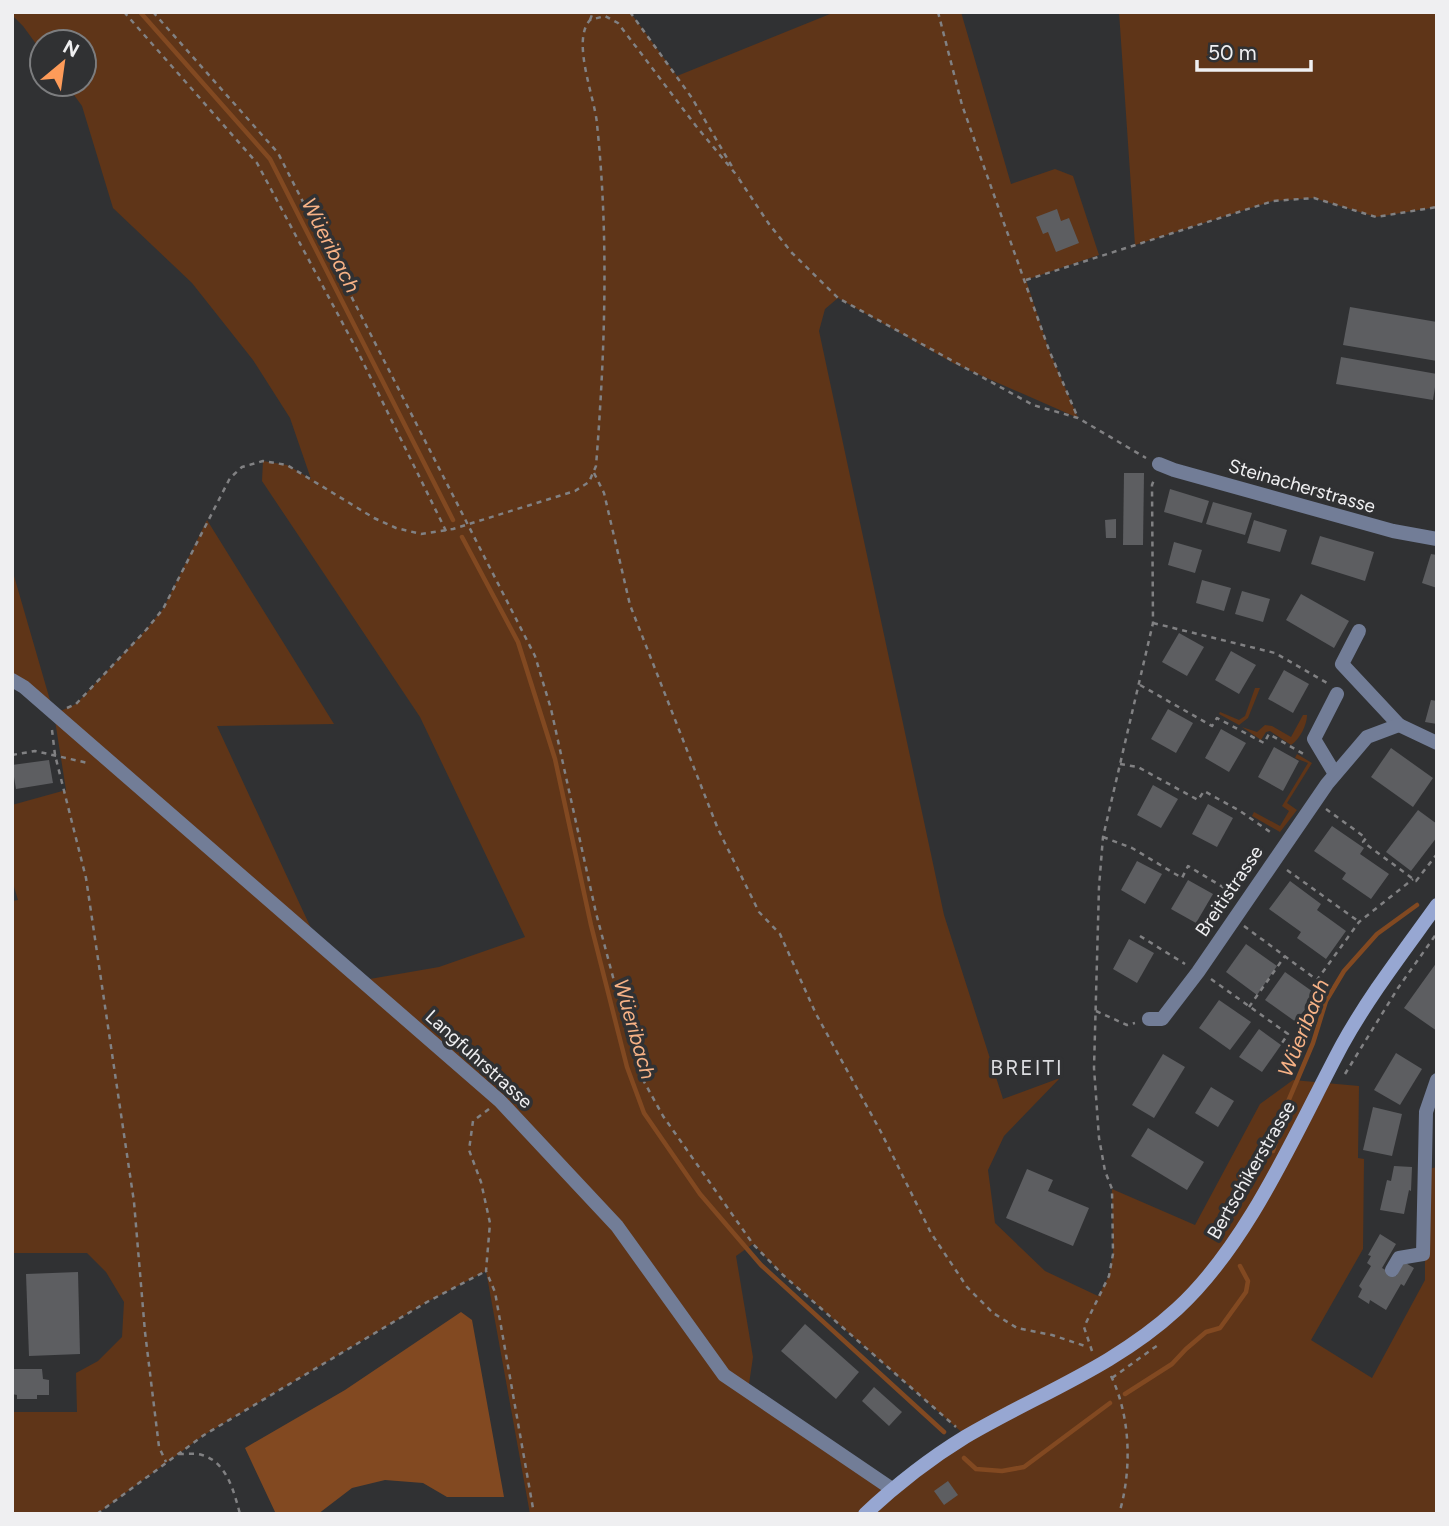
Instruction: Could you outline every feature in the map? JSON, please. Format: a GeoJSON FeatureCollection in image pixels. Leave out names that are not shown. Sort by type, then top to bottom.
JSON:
{"type":"FeatureCollection","features":[{"type":"Feature","properties":{"kind":"street","name":"Steinacherstrasse"},"geometry":{"type":"LineString","coordinates":[[1159,464],[1379,528],[1437,539]]}},
{"type":"Feature","properties":{"kind":"street"},"geometry":{"type":"LineString","coordinates":[[1359,631],[1342,664],[1399,725],[1437,743]]}},
{"type":"Feature","properties":{"kind":"street","name":"Langfuhrstrasse"},"geometry":{"type":"LineString","coordinates":[[12,680],[24,687],[500,1101],[617,1226],[724,1375],[892,1489]]}},
{"type":"Feature","properties":{"kind":"street"},"geometry":{"type":"LineString","coordinates":[[1335,774],[1314,740],[1338,694]]}},
{"type":"Feature","properties":{"kind":"street","name":"Breitistrasse"},"geometry":{"type":"LineString","coordinates":[[1149,1019],[1162,1019],[1335,774],[1367,737],[1399,725]]}},
{"type":"Feature","properties":{"kind":"street","name":"Bertschikerstrasse"},"geometry":{"type":"LineString","coordinates":[[865,1514],[927,1461],[967,1436],[1103,1365],[1145,1336],[1179,1307],[1218,1264],[1251,1216],[1344,1042],[1389,971],[1437,905]]}},
{"type":"Feature","properties":{"kind":"street"},"geometry":{"type":"LineString","coordinates":[[1392,1270],[1399,1258],[1423,1254],[1426,1112],[1437,1080]]}},
{"type":"Feature","properties":{"kind":"path"},"geometry":{"type":"LineString","coordinates":[[124,12],[257,163],[358,352],[446,531]]}},
{"type":"Feature","properties":{"kind":"path"},"geometry":{"type":"LineString","coordinates":[[153,12],[278,153],[536,656],[631,1045],[647,1087],[663,1116],[753,1244],[783,1275],[967,1436]]}},
{"type":"Feature","properties":{"kind":"path"},"geometry":{"type":"LineString","coordinates":[[166,1462],[159,1447],[145,1332],[134,1202],[86,878],[55,755],[51,727],[54,714],[76,704],[146,631],[163,609],[230,478],[242,467],[262,461],[287,465],[386,524],[421,534],[446,531],[575,491],[589,482],[594,473],[607,269],[597,120],[582,41],[584,27],[593,12]]}},
{"type":"Feature","properties":{"kind":"path"},"geometry":{"type":"LineString","coordinates":[[630,12],[697,105],[739,178],[780,239],[838,298],[1033,405],[1078,418],[1137,454],[1159,464],[1152,485],[1153,623],[1104,837],[1099,887],[1094,1068],[1099,1138],[1105,1171],[1112,1189],[1113,1254],[1109,1276],[1084,1326],[1090,1348],[1112,1378],[1124,1422],[1129,1454],[1126,1490],[1119,1514]]}},
{"type":"Feature","properties":{"kind":"path"},"geometry":{"type":"LineString","coordinates":[[938,12],[962,105],[1049,350],[1078,418]]}},
{"type":"Feature","properties":{"kind":"path"},"geometry":{"type":"LineString","coordinates":[[590,20],[605,16],[618,23],[672,96],[739,178]]}},
{"type":"Feature","properties":{"kind":"path"},"geometry":{"type":"LineString","coordinates":[[1026,280],[1273,201],[1314,198],[1376,217],[1437,207]]}},
{"type":"Feature","properties":{"kind":"path"},"geometry":{"type":"LineString","coordinates":[[594,473],[605,498],[630,605],[718,829],[759,912],[780,934],[816,1014],[881,1132],[931,1233],[967,1287],[993,1313],[1017,1328],[1052,1335],[1090,1348]]}},
{"type":"Feature","properties":{"kind":"path"},"geometry":{"type":"LineString","coordinates":[[1153,623],[1275,653],[1333,686],[1338,694]]}},
{"type":"Feature","properties":{"kind":"path"},"geometry":{"type":"LineString","coordinates":[[1140,685],[1212,726],[1217,718],[1264,743],[1269,734],[1314,760]]}},
{"type":"Feature","properties":{"kind":"path"},"geometry":{"type":"LineString","coordinates":[[12,755],[35,751],[95,764]]}},
{"type":"Feature","properties":{"kind":"path"},"geometry":{"type":"LineString","coordinates":[[1120,764],[1138,767],[1198,800],[1204,791],[1265,827],[1284,844]]}},
{"type":"Feature","properties":{"kind":"path"},"geometry":{"type":"LineString","coordinates":[[1315,801],[1366,838],[1363,842],[1416,881],[1437,855]]}},
{"type":"Feature","properties":{"kind":"path"},"geometry":{"type":"LineString","coordinates":[[1104,837],[1132,849],[1182,878],[1188,866],[1244,901]]}},
{"type":"Feature","properties":{"kind":"path"},"geometry":{"type":"LineString","coordinates":[[1273,859],[1359,922]]}},
{"type":"Feature","properties":{"kind":"path"},"geometry":{"type":"LineString","coordinates":[[1233,918],[1317,979],[1359,922],[1413,879]]}},
{"type":"Feature","properties":{"kind":"path"},"geometry":{"type":"LineString","coordinates":[[1140,936],[1198,971],[1288,1034],[1282,1043]]}},
{"type":"Feature","properties":{"kind":"path"},"geometry":{"type":"LineString","coordinates":[[1249,1007],[1285,956]]}},
{"type":"Feature","properties":{"kind":"path"},"geometry":{"type":"LineString","coordinates":[[1096,1011],[1127,1025],[1149,1019]]}},
{"type":"Feature","properties":{"kind":"path"},"geometry":{"type":"LineString","coordinates":[[500,1101],[473,1121],[469,1150],[481,1182],[490,1223],[486,1271],[495,1292],[534,1514]]}},
{"type":"Feature","properties":{"kind":"path"},"geometry":{"type":"LineString","coordinates":[[97,1514],[204,1435],[428,1302],[486,1271]]}},
{"type":"Feature","properties":{"kind":"path"},"geometry":{"type":"LineString","coordinates":[[179,1454],[203,1455],[220,1466],[233,1487],[240,1514]]}},
{"type":"Feature","properties":{"kind":"shaded area"},"geometry":{"type":"Polygon","coordinates":[[[12,12],[630,12],[677,76],[835,12],[961,12],[1011,184],[1055,169],[1073,176],[1099,255],[1026,280],[1049,350],[1078,418],[955,364],[838,298],[825,309],[819,331],[944,915],[1003,1099],[1060,1078],[1004,1136],[988,1170],[995,1223],[1045,1271],[1098,1296],[1109,1276],[1113,1254],[1112,1189],[1195,1225],[1260,1104],[1293,1080],[1359,1086],[1358,1158],[1364,1159],[1363,1249],[1311,1340],[1372,1378],[1425,1280],[1425,1170],[1437,1167],[1437,1514],[530,1514],[486,1271],[427,1302],[204,1435],[97,1514],[12,1514],[12,1412],[77,1412],[76,1373],[98,1361],[122,1337],[124,1302],[106,1272],[87,1253],[12,1253],[12,901],[18,900],[12,880],[12,805],[66,790],[54,714],[76,704],[163,609],[207,520],[334,724],[217,726],[316,939],[364,980],[439,967],[525,937],[420,717],[262,481],[263,461],[287,465],[311,479],[290,418],[253,360],[192,283],[113,208],[82,106],[76,98],[98,98],[98,28],[28,28],[28,33],[12,12]],[[753,1244],[736,1256],[753,1357],[748,1391],[892,1489],[966,1436],[783,1275],[753,1244]]]}},
{"type":"Feature","properties":{"kind":"shaded area"},"geometry":{"type":"Polygon","coordinates":[[[1119,12],[1437,12],[1437,207],[1376,217],[1314,198],[1273,201],[1135,245],[1119,12]]]}},
{"type":"Feature","properties":{"kind":"shaded area"},"geometry":{"type":"Polygon","coordinates":[[[12,569],[54,714],[12,680],[12,569]]]}},
{"type":"Feature","properties":{"kind":"shaded area"},"geometry":{"type":"Polygon","coordinates":[[[1255,688],[1260,688],[1248,718],[1239,725],[1219,714],[1220,712],[1239,720],[1245,716],[1255,688]]]}},
{"type":"Feature","properties":{"kind":"shaded area"},"geometry":{"type":"Polygon","coordinates":[[[1303,715],[1307,715],[1304,727],[1291,745],[1270,731],[1266,732],[1261,740],[1242,727],[1257,732],[1265,725],[1272,726],[1291,737],[1303,715]]]}},
{"type":"Feature","properties":{"kind":"shaded area"},"geometry":{"type":"Polygon","coordinates":[[[1297,754],[1312,763],[1287,803],[1297,810],[1280,832],[1252,816],[1254,812],[1280,826],[1289,811],[1282,806],[1308,763],[1295,758],[1297,754]]]}},
{"type":"Feature","properties":{"kind":"shaded area"},"geometry":{"type":"Polygon","coordinates":[[[461,1312],[472,1320],[504,1497],[447,1497],[423,1483],[385,1480],[352,1488],[318,1514],[276,1514],[245,1448],[345,1390],[461,1312]]]}},
{"type":"Feature","properties":{"kind":"building"},"geometry":{"type":"Polygon","coordinates":[[[1057,209],[1061,221],[1069,218],[1079,243],[1056,252],[1048,232],[1043,234],[1036,217],[1057,209]]]}},
{"type":"Feature","properties":{"kind":"building"},"geometry":{"type":"Polygon","coordinates":[[[1350,307],[1437,322],[1437,361],[1343,345],[1350,307]]]}},
{"type":"Feature","properties":{"kind":"building"},"geometry":{"type":"Polygon","coordinates":[[[1341,357],[1437,374],[1433,400],[1336,384],[1341,357]]]}},
{"type":"Feature","properties":{"kind":"building"},"geometry":{"type":"Polygon","coordinates":[[[1124,473],[1144,473],[1143,545],[1123,545],[1124,473]]]}},
{"type":"Feature","properties":{"kind":"building"},"geometry":{"type":"Polygon","coordinates":[[[1170,489],[1209,501],[1202,523],[1164,512],[1170,489]]]}},
{"type":"Feature","properties":{"kind":"building"},"geometry":{"type":"Polygon","coordinates":[[[1213,502],[1252,513],[1245,535],[1206,524],[1213,502]]]}},
{"type":"Feature","properties":{"kind":"building"},"geometry":{"type":"Polygon","coordinates":[[[1116,519],[1116,538],[1106,538],[1105,520],[1116,519]]]}},
{"type":"Feature","properties":{"kind":"building"},"geometry":{"type":"Polygon","coordinates":[[[1254,520],[1287,530],[1280,552],[1247,543],[1254,520]]]}},
{"type":"Feature","properties":{"kind":"building"},"geometry":{"type":"Polygon","coordinates":[[[1320,536],[1374,552],[1365,581],[1311,564],[1320,536]]]}},
{"type":"Feature","properties":{"kind":"building"},"geometry":{"type":"Polygon","coordinates":[[[1174,542],[1202,550],[1195,573],[1168,565],[1174,542]]]}},
{"type":"Feature","properties":{"kind":"building"},"geometry":{"type":"Polygon","coordinates":[[[1431,554],[1437,555],[1437,588],[1422,583],[1431,554]]]}},
{"type":"Feature","properties":{"kind":"building"},"geometry":{"type":"Polygon","coordinates":[[[1202,580],[1231,588],[1224,611],[1196,603],[1202,580]]]}},
{"type":"Feature","properties":{"kind":"building"},"geometry":{"type":"Polygon","coordinates":[[[1242,591],[1270,599],[1263,622],[1235,614],[1242,591]]]}},
{"type":"Feature","properties":{"kind":"building"},"geometry":{"type":"Polygon","coordinates":[[[1301,594],[1349,621],[1334,648],[1286,620],[1301,594]]]}},
{"type":"Feature","properties":{"kind":"building"},"geometry":{"type":"Polygon","coordinates":[[[1179,633],[1204,647],[1187,676],[1162,662],[1179,633]]]}},
{"type":"Feature","properties":{"kind":"building"},"geometry":{"type":"Polygon","coordinates":[[[1231,651],[1256,665],[1239,694],[1215,680],[1231,651]]]}},
{"type":"Feature","properties":{"kind":"building"},"geometry":{"type":"Polygon","coordinates":[[[1284,670],[1309,684],[1293,713],[1268,699],[1284,670]]]}},
{"type":"Feature","properties":{"kind":"building"},"geometry":{"type":"Polygon","coordinates":[[[1431,700],[1437,701],[1437,724],[1425,722],[1431,700]]]}},
{"type":"Feature","properties":{"kind":"building"},"geometry":{"type":"Polygon","coordinates":[[[1168,709],[1193,723],[1176,753],[1151,739],[1168,709]]]}},
{"type":"Feature","properties":{"kind":"building"},"geometry":{"type":"Polygon","coordinates":[[[1221,729],[1246,743],[1229,772],[1205,758],[1221,729]]]}},
{"type":"Feature","properties":{"kind":"building"},"geometry":{"type":"Polygon","coordinates":[[[1274,747],[1299,761],[1283,791],[1258,777],[1274,747]]]}},
{"type":"Feature","properties":{"kind":"building"},"geometry":{"type":"Polygon","coordinates":[[[1391,748],[1433,778],[1413,807],[1371,777],[1391,748]]]}},
{"type":"Feature","properties":{"kind":"building"},"geometry":{"type":"Polygon","coordinates":[[[49,760],[53,783],[16,789],[12,765],[49,760]]]}},
{"type":"Feature","properties":{"kind":"building"},"geometry":{"type":"Polygon","coordinates":[[[1153,785],[1178,799],[1161,828],[1137,815],[1153,785]]]}},
{"type":"Feature","properties":{"kind":"building"},"geometry":{"type":"Polygon","coordinates":[[[1208,804],[1233,818],[1217,847],[1192,834],[1208,804]]]}},
{"type":"Feature","properties":{"kind":"building"},"geometry":{"type":"Polygon","coordinates":[[[1418,810],[1437,824],[1437,837],[1411,871],[1386,852],[1418,810]]]}},
{"type":"Feature","properties":{"kind":"building"},"geometry":{"type":"Polygon","coordinates":[[[1332,826],[1364,848],[1360,854],[1389,874],[1371,899],[1342,879],[1346,873],[1314,851],[1332,826]]]}},
{"type":"Feature","properties":{"kind":"building"},"geometry":{"type":"Polygon","coordinates":[[[1137,861],[1162,874],[1145,904],[1121,890],[1137,861]]]}},
{"type":"Feature","properties":{"kind":"building"},"geometry":{"type":"Polygon","coordinates":[[[1188,880],[1213,894],[1196,923],[1171,909],[1188,880]]]}},
{"type":"Feature","properties":{"kind":"building"},"geometry":{"type":"Polygon","coordinates":[[[1290,881],[1321,904],[1317,910],[1346,931],[1326,959],[1297,938],[1301,932],[1269,909],[1290,881]]]}},
{"type":"Feature","properties":{"kind":"building"},"geometry":{"type":"Polygon","coordinates":[[[1129,939],[1154,953],[1137,983],[1113,969],[1129,939]]]}},
{"type":"Feature","properties":{"kind":"building"},"geometry":{"type":"Polygon","coordinates":[[[1246,944],[1277,966],[1257,995],[1226,972],[1246,944]]]}},
{"type":"Feature","properties":{"kind":"building"},"geometry":{"type":"Polygon","coordinates":[[[1437,962],[1437,1031],[1404,1008],[1437,962]]]}},
{"type":"Feature","properties":{"kind":"building"},"geometry":{"type":"Polygon","coordinates":[[[1285,972],[1316,994],[1296,1022],[1265,1000],[1285,972]]]}},
{"type":"Feature","properties":{"kind":"building"},"geometry":{"type":"Polygon","coordinates":[[[1219,1000],[1251,1022],[1230,1050],[1199,1028],[1219,1000]]]}},
{"type":"Feature","properties":{"kind":"building"},"geometry":{"type":"Polygon","coordinates":[[[1259,1029],[1281,1045],[1262,1072],[1239,1057],[1259,1029]]]}},
{"type":"Feature","properties":{"kind":"building"},"geometry":{"type":"Polygon","coordinates":[[[1396,1053],[1422,1069],[1400,1105],[1374,1090],[1396,1053]]]}},
{"type":"Feature","properties":{"kind":"building"},"geometry":{"type":"Polygon","coordinates":[[[1163,1054],[1185,1067],[1154,1118],[1132,1105],[1163,1054]]]}},
{"type":"Feature","properties":{"kind":"building"},"geometry":{"type":"Polygon","coordinates":[[[1211,1087],[1234,1101],[1218,1127],[1195,1113],[1211,1087]]]}},
{"type":"Feature","properties":{"kind":"building"},"geometry":{"type":"Polygon","coordinates":[[[1373,1107],[1402,1114],[1392,1156],[1363,1150],[1373,1107]]]}},
{"type":"Feature","properties":{"kind":"building"},"geometry":{"type":"Polygon","coordinates":[[[1148,1128],[1204,1162],[1187,1190],[1131,1156],[1148,1128]]]}},
{"type":"Feature","properties":{"kind":"building"},"geometry":{"type":"Polygon","coordinates":[[[1394,1166],[1412,1167],[1411,1191],[1409,1190],[1404,1214],[1380,1210],[1387,1180],[1391,1181],[1394,1166]]]}},
{"type":"Feature","properties":{"kind":"building"},"geometry":{"type":"Polygon","coordinates":[[[1027,1169],[1053,1180],[1048,1191],[1089,1208],[1073,1246],[1006,1218],[1027,1169]]]}},
{"type":"Feature","properties":{"kind":"building"},"geometry":{"type":"Polygon","coordinates":[[[1380,1234],[1396,1244],[1382,1268],[1396,1276],[1404,1262],[1414,1268],[1386,1310],[1370,1300],[1369,1304],[1358,1297],[1362,1289],[1359,1286],[1371,1266],[1367,1263],[1371,1256],[1368,1255],[1380,1234]]]}},
{"type":"Feature","properties":{"kind":"building"},"geometry":{"type":"Polygon","coordinates":[[[78,1272],[80,1354],[29,1356],[26,1274],[78,1272]]]}},
{"type":"Feature","properties":{"kind":"building"},"geometry":{"type":"Polygon","coordinates":[[[805,1324],[859,1372],[836,1399],[781,1351],[805,1324]]]}},
{"type":"Feature","properties":{"kind":"building"},"geometry":{"type":"Polygon","coordinates":[[[12,1369],[42,1369],[43,1379],[49,1380],[49,1395],[37,1395],[37,1399],[17,1399],[17,1395],[12,1394],[12,1369]]]}},
{"type":"Feature","properties":{"kind":"building"},"geometry":{"type":"Polygon","coordinates":[[[874,1387],[902,1412],[889,1426],[862,1401],[874,1387]]]}},
{"type":"Feature","properties":{"kind":"building"},"geometry":{"type":"Polygon","coordinates":[[[948,1481],[958,1495],[944,1505],[934,1491],[948,1481]]]}},
{"type":"Feature","properties":{"kind":"waterway","name":"Wüeribach"},"geometry":{"type":"LineString","coordinates":[[140,12],[270,159],[453,520]]}},
{"type":"Feature","properties":{"kind":"waterway","name":"Wüeribach"},"geometry":{"type":"LineString","coordinates":[[462,537],[518,642],[555,759],[591,925],[627,1067],[644,1113],[700,1194],[761,1265],[944,1432]]}},
{"type":"Feature","properties":{"kind":"waterway","name":"Wüeribach"},"geometry":{"type":"LineString","coordinates":[[1273,1151],[1287,1104],[1313,1043],[1326,1001],[1344,971],[1377,934],[1417,905]]}},
{"type":"Feature","properties":{"kind":"waterway","name":"Wüeribach"},"geometry":{"type":"LineString","coordinates":[[1125,1394],[1172,1364],[1206,1332],[1220,1328],[1246,1292],[1248,1281],[1240,1266]]}},
{"type":"Feature","properties":{"kind":"waterway","name":"Wüeribach"},"geometry":{"type":"LineString","coordinates":[[964,1458],[976,1469],[1002,1471],[1024,1467],[1110,1403]]}},
{"type":"Feature","properties":{"kind":"district","name":"BREITI"},"geometry":{"type":"Point","coordinates":[1027,1067]}}]}
